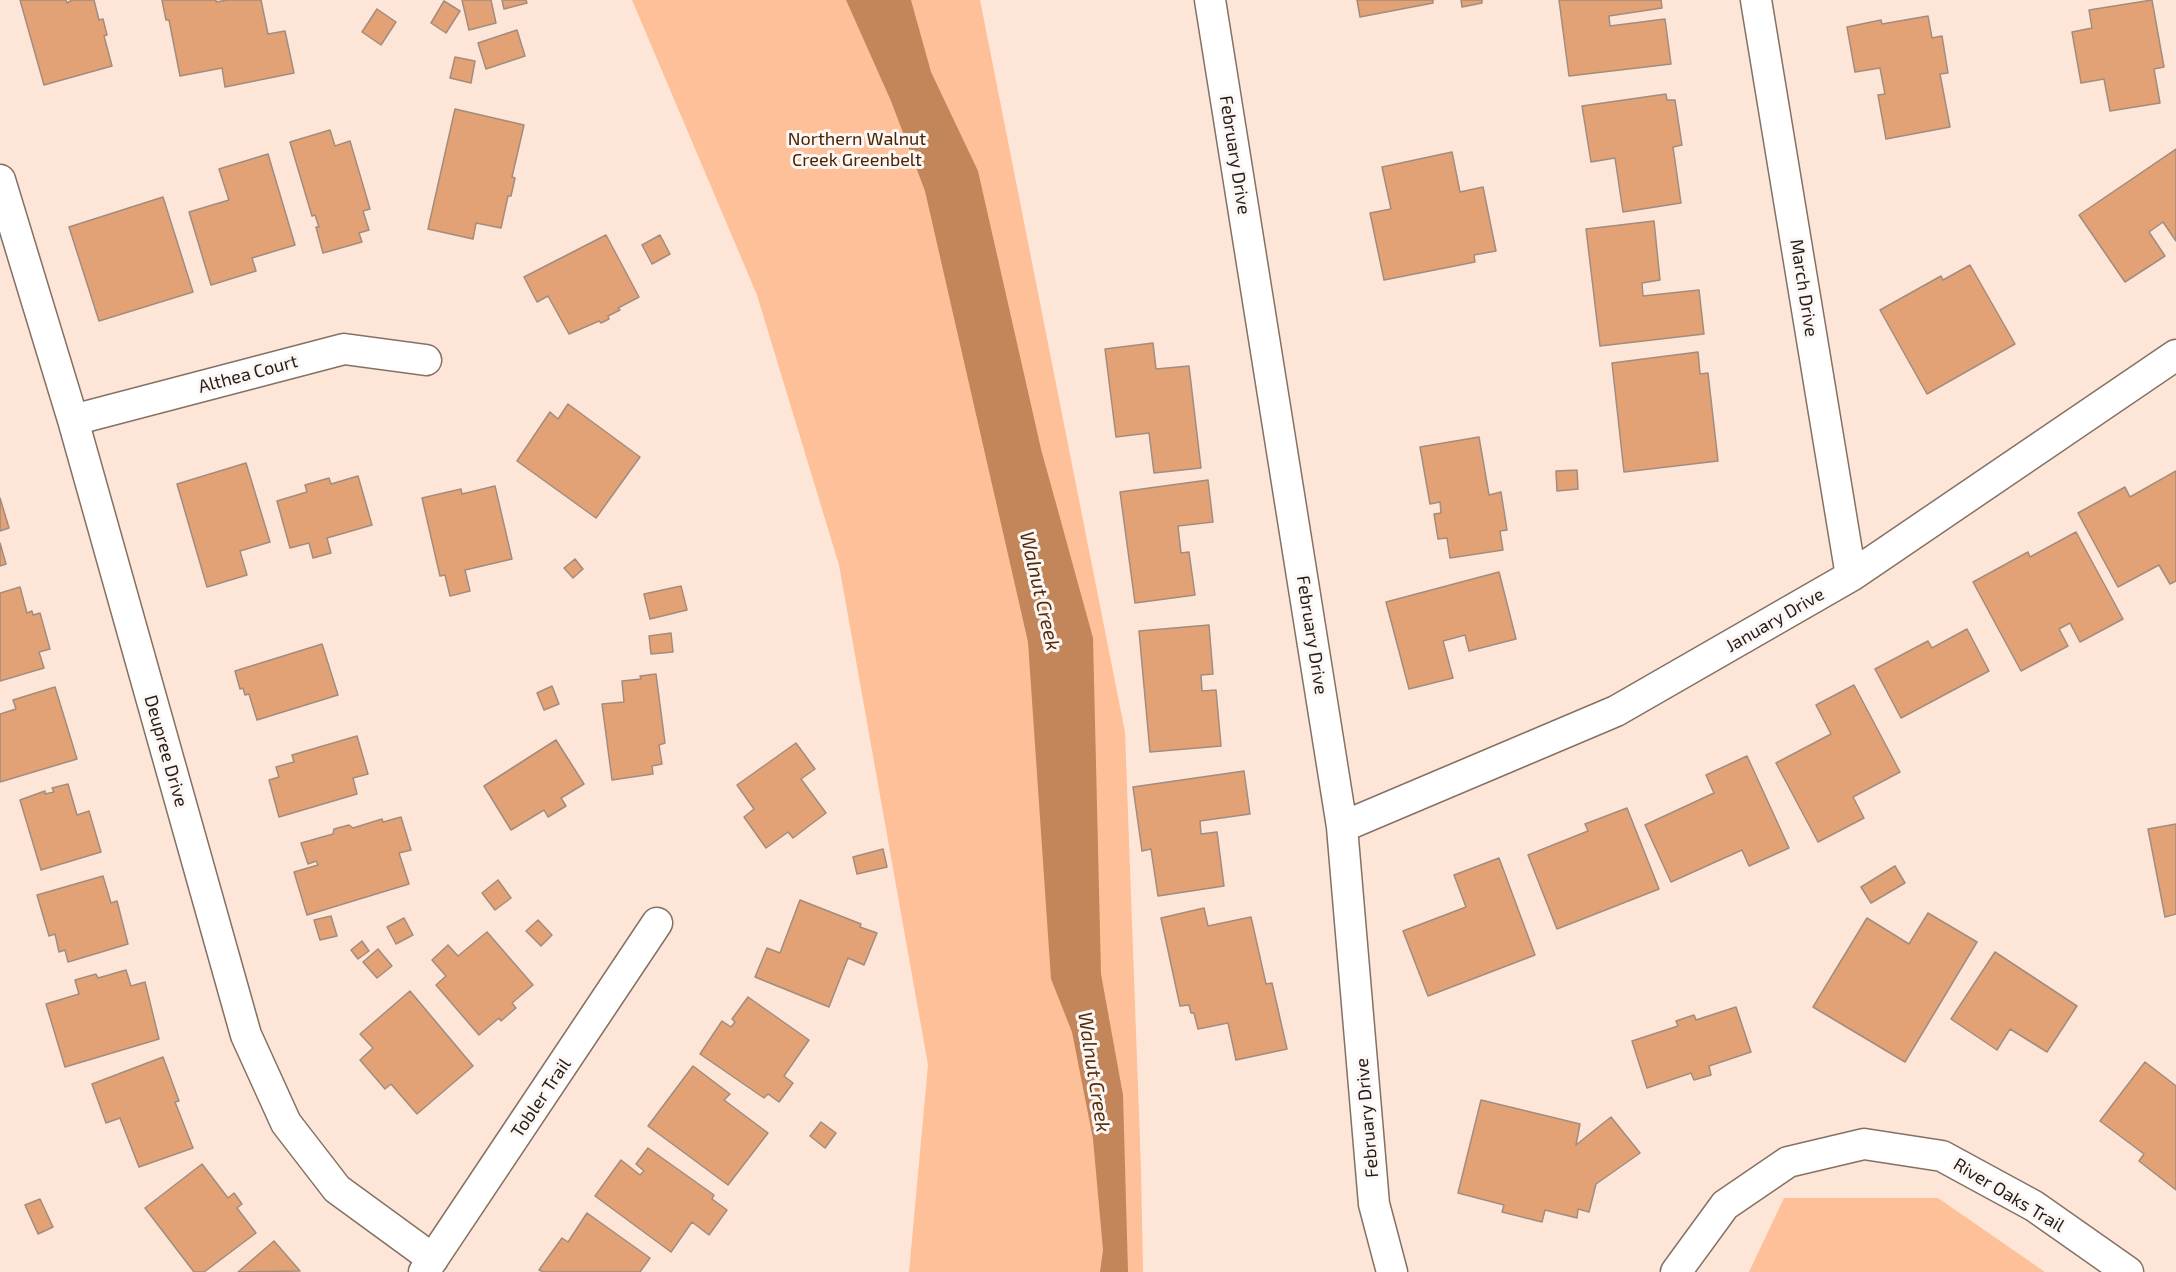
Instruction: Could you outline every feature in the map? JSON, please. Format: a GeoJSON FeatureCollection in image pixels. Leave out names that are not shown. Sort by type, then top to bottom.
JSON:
{"type":"FeatureCollection","features":[{"type":"Feature","properties":{"kind":"street","name":"February Drive"},"geometry":{"type":"LineString","coordinates":[[1210,0],[1342,827],[1374,1204],[1392,1272]]}},
{"type":"Feature","properties":{"kind":"street","name":"March Drive"},"geometry":{"type":"LineString","coordinates":[[1756,0],[1851,576]]}},
{"type":"Feature","properties":{"kind":"street","name":"Deupree Drive"},"geometry":{"type":"LineString","coordinates":[[0,180],[73,420],[246,1035],[285,1123],[338,1189],[428,1266]]}},
{"type":"Feature","properties":{"kind":"street","name":"Althea Court"},"geometry":{"type":"LineString","coordinates":[[73,420],[344,349],[426,360]]}},
{"type":"Feature","properties":{"kind":"street","name":"January Drive"},"geometry":{"type":"LineString","coordinates":[[1342,827],[1616,711],[1851,576],[2176,355]]}},
{"type":"Feature","properties":{"kind":"street","name":"Tobler Trail"},"geometry":{"type":"LineString","coordinates":[[428,1266],[657,923]]}},
{"type":"Feature","properties":{"kind":"street","name":"River Oaks Trail"},"geometry":{"type":"LineString","coordinates":[[1676,1272],[1725,1205],[1788,1162],[1864,1144],[1942,1156],[2034,1206],[2128,1272]]}},
{"type":"Feature","properties":{"kind":"green space","name":"Northern Walnut Creek Greenbelt"},"geometry":{"type":"Polygon","coordinates":[[[632,0],[980,0],[1125,732],[1143,1272],[909,1272],[928,1065],[839,565],[757,295],[632,0]]]}},
{"type":"Feature","properties":{"kind":"green space"},"geometry":{"type":"Polygon","coordinates":[[[1784,1198],[1938,1198],[2045,1272],[1749,1272],[1784,1198]]]}},
{"type":"Feature","properties":{"kind":"water","name":"Walnut Creek"},"geometry":{"type":"Polygon","coordinates":[[[846,0],[911,0],[931,72],[978,171],[1041,449],[1093,638],[1101,974],[1123,1095],[1128,1272],[1100,1272],[1103,1250],[1093,1139],[1072,1032],[1051,979],[1028,642],[925,191],[891,101],[846,0]]]}},
{"type":"Feature","properties":{"kind":"building"},"geometry":{"type":"Polygon","coordinates":[[[20,0],[66,0],[67,3],[72,0],[94,0],[99,20],[103,19],[107,35],[104,36],[112,66],[44,85],[20,0]]]}},
{"type":"Feature","properties":{"kind":"building"},"geometry":{"type":"Polygon","coordinates":[[[162,0],[216,0],[216,2],[261,0],[268,34],[285,31],[294,73],[225,87],[222,68],[180,76],[169,20],[166,20],[162,0]]]}},
{"type":"Feature","properties":{"kind":"building"},"geometry":{"type":"Polygon","coordinates":[[[462,0],[491,0],[496,23],[469,30],[462,0]]]}},
{"type":"Feature","properties":{"kind":"building"},"geometry":{"type":"Polygon","coordinates":[[[502,0],[526,0],[527,3],[504,9],[502,0]]]}},
{"type":"Feature","properties":{"kind":"building"},"geometry":{"type":"Polygon","coordinates":[[[1357,0],[1433,0],[1433,3],[1360,17],[1357,0]]]}},
{"type":"Feature","properties":{"kind":"building"},"geometry":{"type":"Polygon","coordinates":[[[1461,0],[1482,0],[1482,3],[1462,7],[1461,0]]]}},
{"type":"Feature","properties":{"kind":"building"},"geometry":{"type":"Polygon","coordinates":[[[1559,0],[1661,0],[1662,8],[1609,16],[1610,26],[1665,19],[1671,64],[1569,76],[1559,0]]]}},
{"type":"Feature","properties":{"kind":"building"},"geometry":{"type":"Polygon","coordinates":[[[2152,0],[2164,67],[2154,69],[2160,103],[2110,111],[2104,79],[2081,83],[2072,32],[2092,28],[2089,10],[2152,0]]]}},
{"type":"Feature","properties":{"kind":"building"},"geometry":{"type":"Polygon","coordinates":[[[444,1],[460,11],[446,33],[431,23],[444,1]]]}},
{"type":"Feature","properties":{"kind":"building"},"geometry":{"type":"Polygon","coordinates":[[[377,9],[396,22],[381,45],[362,32],[377,9]]]}},
{"type":"Feature","properties":{"kind":"building"},"geometry":{"type":"Polygon","coordinates":[[[1928,16],[1932,38],[1942,36],[1948,73],[1940,74],[1950,127],[1886,139],[1878,95],[1885,94],[1880,68],[1855,72],[1847,27],[1881,20],[1882,24],[1928,16]]]}},
{"type":"Feature","properties":{"kind":"building"},"geometry":{"type":"Polygon","coordinates":[[[517,30],[525,56],[486,69],[478,43],[517,30]]]}},
{"type":"Feature","properties":{"kind":"building"},"geometry":{"type":"Polygon","coordinates":[[[455,57],[475,61],[471,83],[450,78],[455,57]]]}},
{"type":"Feature","properties":{"kind":"building"},"geometry":{"type":"Polygon","coordinates":[[[1666,94],[1667,100],[1675,100],[1682,145],[1673,147],[1681,203],[1623,212],[1615,158],[1591,162],[1582,106],[1666,94]]]}},
{"type":"Feature","properties":{"kind":"building"},"geometry":{"type":"Polygon","coordinates":[[[455,109],[524,125],[512,177],[515,178],[511,196],[508,196],[501,228],[476,223],[473,239],[428,229],[455,109]]]}},
{"type":"Feature","properties":{"kind":"building"},"geometry":{"type":"Polygon","coordinates":[[[330,130],[335,146],[350,141],[370,209],[363,211],[369,230],[359,233],[362,242],[323,253],[316,227],[319,227],[315,215],[312,216],[290,142],[330,130]]]}},
{"type":"Feature","properties":{"kind":"building"},"geometry":{"type":"Polygon","coordinates":[[[2176,149],[2176,241],[2163,222],[2149,232],[2165,256],[2125,282],[2079,215],[2176,149]]]}},
{"type":"Feature","properties":{"kind":"building"},"geometry":{"type":"Polygon","coordinates":[[[1452,152],[1460,192],[1483,187],[1496,251],[1474,255],[1475,262],[1384,280],[1370,213],[1391,209],[1382,167],[1452,152]]]}},
{"type":"Feature","properties":{"kind":"building"},"geometry":{"type":"Polygon","coordinates":[[[268,154],[295,245],[252,258],[256,271],[211,285],[189,212],[229,200],[219,169],[268,154]]]}},
{"type":"Feature","properties":{"kind":"building"},"geometry":{"type":"Polygon","coordinates":[[[163,197],[193,292],[99,321],[69,227],[163,197]]]}},
{"type":"Feature","properties":{"kind":"building"},"geometry":{"type":"Polygon","coordinates":[[[1654,221],[1660,280],[1642,283],[1643,296],[1699,290],[1704,334],[1600,346],[1586,229],[1654,221]]]}},
{"type":"Feature","properties":{"kind":"building"},"geometry":{"type":"Polygon","coordinates":[[[606,235],[639,297],[618,308],[620,310],[608,316],[609,319],[569,334],[548,296],[537,302],[524,277],[606,235]]]}},
{"type":"Feature","properties":{"kind":"building"},"geometry":{"type":"Polygon","coordinates":[[[660,235],[670,254],[652,264],[642,245],[660,235]]]}},
{"type":"Feature","properties":{"kind":"building"},"geometry":{"type":"Polygon","coordinates":[[[1970,265],[2015,344],[1927,394],[1880,310],[1941,276],[1943,280],[1970,265]]]}},
{"type":"Feature","properties":{"kind":"building"},"geometry":{"type":"Polygon","coordinates":[[[1153,343],[1156,369],[1189,366],[1201,468],[1154,473],[1149,433],[1116,437],[1105,349],[1153,343]]]}},
{"type":"Feature","properties":{"kind":"building"},"geometry":{"type":"Polygon","coordinates":[[[1698,352],[1700,374],[1708,373],[1718,461],[1624,472],[1612,363],[1698,352]]]}},
{"type":"Feature","properties":{"kind":"building"},"geometry":{"type":"Polygon","coordinates":[[[568,404],[640,457],[596,518],[517,461],[550,412],[558,419],[568,404]]]}},
{"type":"Feature","properties":{"kind":"building"},"geometry":{"type":"Polygon","coordinates":[[[1479,437],[1489,495],[1501,492],[1507,530],[1500,531],[1503,550],[1450,558],[1447,538],[1438,539],[1434,514],[1441,513],[1440,502],[1430,504],[1420,447],[1479,437]]]}},
{"type":"Feature","properties":{"kind":"building"},"geometry":{"type":"Polygon","coordinates":[[[246,463],[270,542],[240,551],[247,575],[207,587],[177,484],[246,463]]]}},
{"type":"Feature","properties":{"kind":"building"},"geometry":{"type":"Polygon","coordinates":[[[1577,470],[1578,489],[1557,491],[1556,471],[1577,470]]]}},
{"type":"Feature","properties":{"kind":"building"},"geometry":{"type":"Polygon","coordinates":[[[2176,471],[2176,581],[2170,584],[2159,565],[2118,587],[2078,513],[2125,487],[2130,497],[2176,471]]]}},
{"type":"Feature","properties":{"kind":"building"},"geometry":{"type":"Polygon","coordinates":[[[358,476],[372,525],[327,538],[331,553],[313,558],[309,543],[290,548],[277,501],[307,492],[305,485],[329,478],[331,484],[358,476]]]}},
{"type":"Feature","properties":{"kind":"building"},"geometry":{"type":"Polygon","coordinates":[[[1208,480],[1213,522],[1178,526],[1181,553],[1189,552],[1195,595],[1135,603],[1120,492],[1208,480]]]}},
{"type":"Feature","properties":{"kind":"building"},"geometry":{"type":"Polygon","coordinates":[[[495,486],[512,559],[465,570],[470,591],[450,596],[445,575],[440,576],[422,498],[461,489],[462,494],[495,486]]]}},
{"type":"Feature","properties":{"kind":"building"},"geometry":{"type":"Polygon","coordinates":[[[0,498],[9,528],[0,531],[0,498]]]}},
{"type":"Feature","properties":{"kind":"building"},"geometry":{"type":"Polygon","coordinates":[[[2076,532],[2123,619],[2080,642],[2070,623],[2059,629],[2068,646],[2021,671],[1973,582],[2028,552],[2030,557],[2076,532]]]}},
{"type":"Feature","properties":{"kind":"building"},"geometry":{"type":"Polygon","coordinates":[[[0,543],[6,564],[0,566],[0,543]]]}},
{"type":"Feature","properties":{"kind":"building"},"geometry":{"type":"Polygon","coordinates":[[[575,559],[583,569],[573,578],[564,568],[575,559]]]}},
{"type":"Feature","properties":{"kind":"building"},"geometry":{"type":"Polygon","coordinates":[[[1499,572],[1516,639],[1469,651],[1465,635],[1443,641],[1453,678],[1409,689],[1386,602],[1499,572]]]}},
{"type":"Feature","properties":{"kind":"building"},"geometry":{"type":"Polygon","coordinates":[[[681,586],[687,610],[650,619],[644,594],[681,586]]]}},
{"type":"Feature","properties":{"kind":"building"},"geometry":{"type":"Polygon","coordinates":[[[20,587],[27,613],[32,611],[33,615],[40,613],[50,649],[39,652],[44,668],[0,681],[0,593],[20,587]]]}},
{"type":"Feature","properties":{"kind":"building"},"geometry":{"type":"Polygon","coordinates":[[[1209,625],[1213,674],[1201,675],[1202,691],[1216,690],[1221,746],[1150,752],[1139,631],[1209,625]]]}},
{"type":"Feature","properties":{"kind":"building"},"geometry":{"type":"Polygon","coordinates":[[[1967,629],[1989,671],[1901,718],[1875,669],[1928,641],[1932,648],[1967,629]]]}},
{"type":"Feature","properties":{"kind":"building"},"geometry":{"type":"Polygon","coordinates":[[[671,633],[673,652],[651,654],[649,636],[671,633]]]}},
{"type":"Feature","properties":{"kind":"building"},"geometry":{"type":"Polygon","coordinates":[[[322,644],[338,695],[257,720],[249,694],[245,695],[243,688],[240,689],[235,671],[322,644]]]}},
{"type":"Feature","properties":{"kind":"building"},"geometry":{"type":"Polygon","coordinates":[[[656,674],[665,743],[659,745],[662,764],[652,766],[653,774],[612,780],[602,704],[624,702],[622,681],[641,679],[640,676],[656,674]]]}},
{"type":"Feature","properties":{"kind":"building"},"geometry":{"type":"Polygon","coordinates":[[[1854,685],[1900,772],[1853,797],[1864,818],[1818,842],[1776,763],[1831,734],[1816,705],[1854,685]]]}},
{"type":"Feature","properties":{"kind":"building"},"geometry":{"type":"Polygon","coordinates":[[[552,686],[559,704],[544,710],[537,693],[552,686]]]}},
{"type":"Feature","properties":{"kind":"building"},"geometry":{"type":"Polygon","coordinates":[[[55,687],[77,759],[0,782],[0,714],[16,709],[13,700],[55,687]]]}},
{"type":"Feature","properties":{"kind":"building"},"geometry":{"type":"Polygon","coordinates":[[[357,736],[368,774],[353,778],[357,794],[279,817],[269,780],[279,777],[276,767],[294,762],[292,755],[357,736]]]}},
{"type":"Feature","properties":{"kind":"building"},"geometry":{"type":"Polygon","coordinates":[[[556,740],[584,784],[561,798],[566,806],[548,817],[544,810],[511,830],[484,786],[556,740]]]}},
{"type":"Feature","properties":{"kind":"building"},"geometry":{"type":"Polygon","coordinates":[[[796,743],[815,769],[801,779],[826,813],[793,838],[788,832],[766,848],[744,817],[754,809],[737,785],[796,743]]]}},
{"type":"Feature","properties":{"kind":"building"},"geometry":{"type":"Polygon","coordinates":[[[1747,756],[1789,848],[1749,866],[1742,850],[1671,882],[1645,825],[1714,793],[1706,775],[1747,756]]]}},
{"type":"Feature","properties":{"kind":"building"},"geometry":{"type":"Polygon","coordinates":[[[1244,771],[1250,814],[1200,821],[1201,834],[1217,832],[1224,886],[1158,896],[1151,849],[1142,851],[1133,787],[1244,771]]]}},
{"type":"Feature","properties":{"kind":"building"},"geometry":{"type":"Polygon","coordinates":[[[68,784],[77,815],[89,811],[101,852],[41,870],[20,800],[45,791],[45,794],[54,792],[52,788],[68,784]]]}},
{"type":"Feature","properties":{"kind":"building"},"geometry":{"type":"Polygon","coordinates":[[[1627,808],[1659,889],[1557,929],[1528,855],[1588,831],[1585,824],[1627,808]]]}},
{"type":"Feature","properties":{"kind":"building"},"geometry":{"type":"Polygon","coordinates":[[[401,817],[411,850],[399,853],[409,884],[307,915],[294,872],[318,865],[316,861],[308,864],[301,843],[333,834],[334,829],[349,825],[353,828],[382,819],[383,822],[401,817]]]}},
{"type":"Feature","properties":{"kind":"building"},"geometry":{"type":"Polygon","coordinates":[[[2176,824],[2176,914],[2165,917],[2148,829],[2176,824]]]}},
{"type":"Feature","properties":{"kind":"building"},"geometry":{"type":"Polygon","coordinates":[[[883,849],[887,867],[857,874],[853,857],[883,849]]]}},
{"type":"Feature","properties":{"kind":"building"},"geometry":{"type":"Polygon","coordinates":[[[1499,858],[1535,955],[1428,996],[1403,931],[1466,907],[1454,875],[1499,858]]]}},
{"type":"Feature","properties":{"kind":"building"},"geometry":{"type":"Polygon","coordinates":[[[1895,866],[1905,883],[1871,903],[1861,887],[1895,866]]]}},
{"type":"Feature","properties":{"kind":"building"},"geometry":{"type":"Polygon","coordinates":[[[103,876],[111,903],[117,901],[128,944],[68,962],[65,950],[59,952],[55,934],[49,936],[37,895],[103,876]]]}},
{"type":"Feature","properties":{"kind":"building"},"geometry":{"type":"Polygon","coordinates":[[[498,880],[511,898],[495,910],[482,893],[498,880]]]}},
{"type":"Feature","properties":{"kind":"building"},"geometry":{"type":"Polygon","coordinates":[[[800,900],[861,924],[860,927],[877,933],[864,965],[848,958],[829,1007],[755,977],[767,948],[780,953],[800,900]]]}},
{"type":"Feature","properties":{"kind":"building"},"geometry":{"type":"Polygon","coordinates":[[[1204,908],[1208,926],[1251,917],[1266,984],[1272,983],[1287,1049],[1236,1060],[1228,1023],[1198,1029],[1194,1013],[1191,1013],[1189,1005],[1180,1006],[1161,918],[1204,908]]]}},
{"type":"Feature","properties":{"kind":"building"},"geometry":{"type":"Polygon","coordinates":[[[1928,913],[1977,942],[1905,1062],[1813,1007],[1867,918],[1909,944],[1928,913]]]}},
{"type":"Feature","properties":{"kind":"building"},"geometry":{"type":"Polygon","coordinates":[[[331,916],[337,936],[320,940],[314,920],[331,916]]]}},
{"type":"Feature","properties":{"kind":"building"},"geometry":{"type":"Polygon","coordinates":[[[404,918],[413,935],[396,944],[387,927],[404,918]]]}},
{"type":"Feature","properties":{"kind":"building"},"geometry":{"type":"Polygon","coordinates":[[[538,920],[552,935],[541,946],[526,931],[538,920]]]}},
{"type":"Feature","properties":{"kind":"building"},"geometry":{"type":"Polygon","coordinates":[[[487,932],[533,985],[512,1003],[516,1008],[501,1021],[499,1018],[479,1035],[436,985],[446,976],[432,960],[448,945],[458,956],[487,932]]]}},
{"type":"Feature","properties":{"kind":"building"},"geometry":{"type":"Polygon","coordinates":[[[362,941],[369,951],[358,959],[351,950],[362,941]]]}},
{"type":"Feature","properties":{"kind":"building"},"geometry":{"type":"Polygon","coordinates":[[[378,949],[392,966],[377,978],[363,962],[378,949]]]}},
{"type":"Feature","properties":{"kind":"building"},"geometry":{"type":"Polygon","coordinates":[[[1995,952],[2077,1006],[2047,1052],[2010,1029],[1997,1050],[1951,1019],[1995,952]]]}},
{"type":"Feature","properties":{"kind":"building"},"geometry":{"type":"Polygon","coordinates":[[[126,970],[131,986],[145,982],[159,1039],[65,1067],[46,1004],[79,994],[75,980],[96,974],[98,978],[126,970]]]}},
{"type":"Feature","properties":{"kind":"building"},"geometry":{"type":"Polygon","coordinates":[[[410,991],[473,1066],[417,1114],[391,1084],[385,1089],[360,1060],[373,1048],[360,1034],[410,991]]]}},
{"type":"Feature","properties":{"kind":"building"},"geometry":{"type":"Polygon","coordinates":[[[748,997],[809,1040],[784,1076],[793,1083],[779,1102],[768,1094],[764,1098],[700,1054],[722,1021],[731,1027],[735,1022],[732,1019],[748,997]]]}},
{"type":"Feature","properties":{"kind":"building"},"geometry":{"type":"Polygon","coordinates":[[[1736,1007],[1751,1052],[1709,1066],[1711,1075],[1694,1080],[1691,1073],[1647,1088],[1632,1041],[1678,1026],[1676,1021],[1694,1015],[1696,1020],[1736,1007]]]}},
{"type":"Feature","properties":{"kind":"building"},"geometry":{"type":"Polygon","coordinates":[[[163,1057],[179,1101],[175,1102],[193,1148],[139,1167],[120,1118],[106,1123],[92,1084],[163,1057]]]}},
{"type":"Feature","properties":{"kind":"building"},"geometry":{"type":"Polygon","coordinates":[[[2145,1062],[2176,1086],[2176,1190],[2139,1161],[2144,1154],[2100,1121],[2145,1062]]]}},
{"type":"Feature","properties":{"kind":"building"},"geometry":{"type":"Polygon","coordinates":[[[693,1066],[730,1094],[724,1100],[768,1133],[728,1185],[648,1126],[693,1066]]]}},
{"type":"Feature","properties":{"kind":"building"},"geometry":{"type":"Polygon","coordinates":[[[1481,1100],[1580,1124],[1576,1145],[1611,1117],[1640,1153],[1596,1184],[1589,1212],[1578,1209],[1577,1218],[1545,1210],[1542,1222],[1502,1212],[1504,1205],[1458,1193],[1481,1100]]]}},
{"type":"Feature","properties":{"kind":"building"},"geometry":{"type":"Polygon","coordinates":[[[821,1122],[836,1133],[825,1148],[810,1136],[821,1122]]]}},
{"type":"Feature","properties":{"kind":"building"},"geometry":{"type":"Polygon","coordinates":[[[648,1148],[714,1195],[712,1199],[727,1210],[709,1235],[692,1222],[671,1252],[595,1196],[621,1160],[640,1175],[644,1171],[636,1164],[648,1148]]]}},
{"type":"Feature","properties":{"kind":"building"},"geometry":{"type":"Polygon","coordinates":[[[202,1164],[228,1198],[234,1193],[242,1204],[237,1208],[256,1233],[204,1272],[194,1272],[145,1208],[202,1164]]]}},
{"type":"Feature","properties":{"kind":"building"},"geometry":{"type":"Polygon","coordinates":[[[40,1199],[53,1227],[38,1234],[25,1205],[40,1199]]]}},
{"type":"Feature","properties":{"kind":"building"},"geometry":{"type":"Polygon","coordinates":[[[587,1213],[650,1258],[640,1272],[543,1272],[539,1270],[562,1238],[568,1242],[587,1213]]]}},
{"type":"Feature","properties":{"kind":"building"},"geometry":{"type":"Polygon","coordinates":[[[274,1241],[300,1271],[238,1272],[274,1241]]]}}]}
